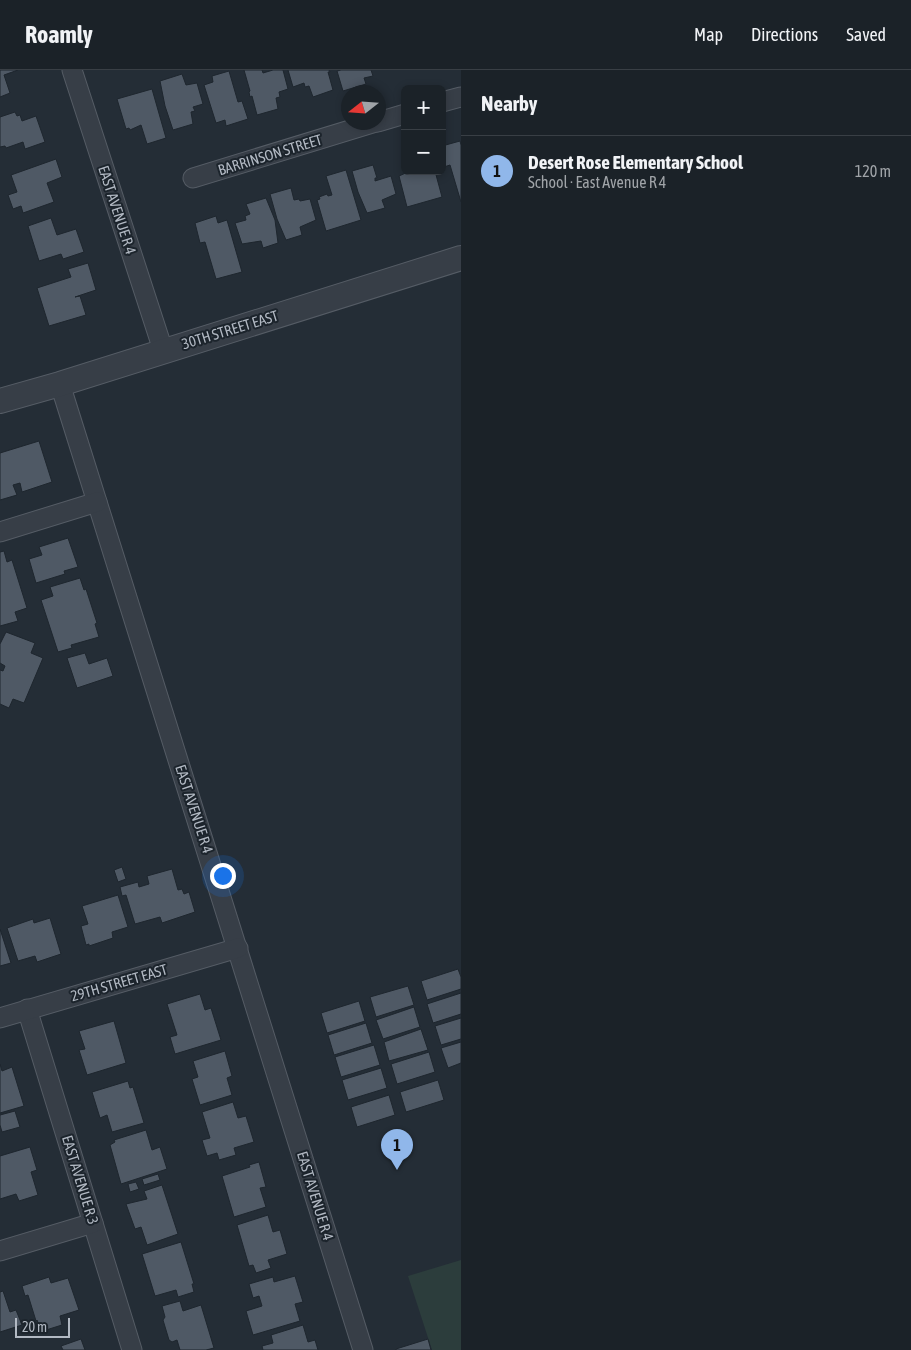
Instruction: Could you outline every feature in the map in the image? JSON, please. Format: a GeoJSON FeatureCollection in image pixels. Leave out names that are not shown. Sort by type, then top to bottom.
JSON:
{"type":"FeatureCollection","features":[{"type":"Feature","properties":{"kind":"street","name":"EAST AVENUE R 4"},"geometry":{"type":"LineString","coordinates":[[72,70],[163,350]]}},
{"type":"Feature","properties":{"kind":"street"},"geometry":{"type":"LineString","coordinates":[[446,101],[461,97]]}},
{"type":"Feature","properties":{"kind":"street","name":"BARRINSON STREET"},"geometry":{"type":"LineString","coordinates":[[386,119],[401,115]]}},
{"type":"Feature","properties":{"kind":"street","name":"BARRINSON STREET"},"geometry":{"type":"LineString","coordinates":[[193,178],[351,130]]}},
{"type":"Feature","properties":{"kind":"street","name":"30TH STREET EAST"},"geometry":{"type":"LineString","coordinates":[[0,401],[60,384],[163,350],[461,258]]}},
{"type":"Feature","properties":{"kind":"street","name":"EAST AVENUE R 4"},"geometry":{"type":"LineString","coordinates":[[60,384],[363,1350]]}},
{"type":"Feature","properties":{"kind":"street"},"geometry":{"type":"LineString","coordinates":[[0,532],[97,502]]}},
{"type":"Feature","properties":{"kind":"street","name":"29TH STREET EAST"},"geometry":{"type":"LineString","coordinates":[[0,1018],[238,948]]}},
{"type":"Feature","properties":{"kind":"street","name":"EAST AVENUE R 3"},"geometry":{"type":"LineString","coordinates":[[27,1009],[132,1350]]}},
{"type":"Feature","properties":{"kind":"street"},"geometry":{"type":"LineString","coordinates":[[0,1251],[93,1223]]}},
{"type":"Feature","properties":{"kind":"shaded area"},"geometry":{"type":"Polygon","coordinates":[[[461,1260],[461,1350],[432,1350],[408,1276],[461,1260]]]}},
{"type":"Feature","properties":{"kind":"building"},"geometry":{"type":"Polygon","coordinates":[[[0,70],[18,70],[4,75],[10,93],[0,97],[0,70]]]}},
{"type":"Feature","properties":{"kind":"building"},"geometry":{"type":"Polygon","coordinates":[[[244,70],[262,70],[263,73],[283,70],[288,89],[279,92],[280,97],[276,98],[278,109],[257,115],[252,96],[250,97],[244,70]]]}},
{"type":"Feature","properties":{"kind":"building"},"geometry":{"type":"Polygon","coordinates":[[[288,70],[329,70],[333,90],[313,97],[309,86],[305,87],[304,83],[293,87],[288,70]]]}},
{"type":"Feature","properties":{"kind":"building"},"geometry":{"type":"Polygon","coordinates":[[[371,70],[373,76],[364,78],[366,84],[363,85],[341,85],[337,71],[371,70]]]}},
{"type":"Feature","properties":{"kind":"building"},"geometry":{"type":"Polygon","coordinates":[[[229,71],[238,102],[242,101],[248,119],[226,126],[225,120],[216,123],[204,85],[213,82],[212,76],[229,71]]]}},
{"type":"Feature","properties":{"kind":"building"},"geometry":{"type":"Polygon","coordinates":[[[182,74],[186,85],[197,83],[203,104],[193,107],[195,111],[191,112],[193,124],[173,130],[165,106],[160,81],[182,74]]]}},
{"type":"Feature","properties":{"kind":"building"},"geometry":{"type":"Polygon","coordinates":[[[152,89],[166,138],[147,144],[141,125],[130,130],[129,128],[126,129],[117,99],[152,89]]]}},
{"type":"Feature","properties":{"kind":"building"},"geometry":{"type":"Polygon","coordinates":[[[15,112],[17,116],[20,115],[22,121],[36,116],[45,142],[25,149],[23,142],[6,148],[5,146],[0,147],[0,117],[15,112]]]}},
{"type":"Feature","properties":{"kind":"building"},"geometry":{"type":"Polygon","coordinates":[[[460,141],[461,202],[450,165],[446,166],[446,145],[460,141]]]}},
{"type":"Feature","properties":{"kind":"building"},"geometry":{"type":"Polygon","coordinates":[[[56,159],[62,177],[47,183],[54,202],[23,213],[21,206],[13,209],[8,195],[17,192],[11,175],[56,159]]]}},
{"type":"Feature","properties":{"kind":"building"},"geometry":{"type":"Polygon","coordinates":[[[373,165],[377,178],[375,178],[375,181],[391,176],[396,194],[382,200],[385,208],[367,213],[352,171],[373,165]]]}},
{"type":"Feature","properties":{"kind":"building"},"geometry":{"type":"Polygon","coordinates":[[[346,170],[361,220],[326,231],[317,200],[320,199],[319,197],[327,194],[328,196],[332,195],[326,176],[346,170]]]}},
{"type":"Feature","properties":{"kind":"building"},"geometry":{"type":"Polygon","coordinates":[[[436,175],[442,197],[407,207],[399,176],[436,175]]]}},
{"type":"Feature","properties":{"kind":"building"},"geometry":{"type":"Polygon","coordinates":[[[291,188],[294,200],[310,199],[316,220],[300,227],[302,235],[286,240],[277,219],[270,194],[291,188]]]}},
{"type":"Feature","properties":{"kind":"building"},"geometry":{"type":"Polygon","coordinates":[[[266,198],[275,220],[278,243],[263,248],[261,241],[242,244],[235,223],[246,220],[245,216],[250,214],[246,204],[266,198]]]}},
{"type":"Feature","properties":{"kind":"building"},"geometry":{"type":"Polygon","coordinates":[[[216,216],[218,223],[227,220],[242,272],[216,279],[205,242],[200,243],[195,223],[216,216]]]}},
{"type":"Feature","properties":{"kind":"building"},"geometry":{"type":"Polygon","coordinates":[[[51,218],[57,235],[76,229],[84,252],[63,259],[61,254],[39,261],[28,226],[51,218]]]}},
{"type":"Feature","properties":{"kind":"building"},"geometry":{"type":"Polygon","coordinates":[[[88,263],[96,290],[75,297],[80,296],[86,315],[49,326],[37,288],[71,277],[68,269],[88,263]]]}},
{"type":"Feature","properties":{"kind":"building"},"geometry":{"type":"Polygon","coordinates":[[[39,441],[52,482],[22,492],[20,483],[13,485],[17,495],[0,500],[0,453],[39,441]]]}},
{"type":"Feature","properties":{"kind":"building"},"geometry":{"type":"Polygon","coordinates":[[[68,538],[78,567],[64,571],[65,574],[36,583],[29,559],[42,555],[39,547],[68,538]]]}},
{"type":"Feature","properties":{"kind":"building"},"geometry":{"type":"Polygon","coordinates":[[[4,551],[7,562],[12,560],[27,608],[15,612],[18,621],[0,626],[0,552],[4,551]]]}},
{"type":"Feature","properties":{"kind":"building"},"geometry":{"type":"Polygon","coordinates":[[[80,578],[84,590],[86,589],[97,623],[95,624],[99,637],[71,645],[72,648],[58,652],[41,600],[53,596],[50,587],[80,578]]]}},
{"type":"Feature","properties":{"kind":"building"},"geometry":{"type":"Polygon","coordinates":[[[6,632],[35,643],[31,653],[43,658],[24,703],[13,699],[9,708],[0,704],[0,670],[3,671],[5,666],[0,663],[0,644],[6,632]]]}},
{"type":"Feature","properties":{"kind":"building"},"geometry":{"type":"Polygon","coordinates":[[[85,653],[89,664],[107,658],[113,676],[77,688],[67,658],[85,653]]]}},
{"type":"Feature","properties":{"kind":"building"},"geometry":{"type":"Polygon","coordinates":[[[122,867],[126,879],[118,882],[114,870],[122,867]]]}},
{"type":"Feature","properties":{"kind":"building"},"geometry":{"type":"Polygon","coordinates":[[[172,869],[178,890],[182,889],[184,894],[189,892],[195,912],[162,923],[160,917],[135,924],[126,895],[122,896],[120,887],[138,882],[139,887],[149,884],[147,876],[172,869]]]}},
{"type":"Feature","properties":{"kind":"building"},"geometry":{"type":"Polygon","coordinates":[[[118,895],[128,927],[112,932],[113,938],[89,946],[89,944],[86,945],[81,926],[88,924],[82,906],[118,895]]]}},
{"type":"Feature","properties":{"kind":"building"},"geometry":{"type":"Polygon","coordinates":[[[50,918],[61,954],[37,962],[35,956],[18,961],[7,928],[33,919],[34,923],[50,918]]]}},
{"type":"Feature","properties":{"kind":"building"},"geometry":{"type":"Polygon","coordinates":[[[0,929],[11,963],[0,966],[0,929]]]}},
{"type":"Feature","properties":{"kind":"building"},"geometry":{"type":"Polygon","coordinates":[[[458,969],[461,977],[461,989],[427,1000],[421,981],[458,969]]]}},
{"type":"Feature","properties":{"kind":"building"},"geometry":{"type":"Polygon","coordinates":[[[408,986],[414,1005],[376,1017],[370,997],[408,986]]]}},
{"type":"Feature","properties":{"kind":"building"},"geometry":{"type":"Polygon","coordinates":[[[461,993],[461,1014],[433,1023],[427,1004],[461,993]]]}},
{"type":"Feature","properties":{"kind":"building"},"geometry":{"type":"Polygon","coordinates":[[[200,994],[205,1010],[211,1008],[221,1040],[175,1054],[170,1037],[177,1035],[167,1004],[200,994]]]}},
{"type":"Feature","properties":{"kind":"building"},"geometry":{"type":"Polygon","coordinates":[[[359,1001],[365,1021],[327,1033],[321,1013],[359,1001]]]}},
{"type":"Feature","properties":{"kind":"building"},"geometry":{"type":"Polygon","coordinates":[[[414,1007],[420,1027],[383,1039],[376,1020],[414,1007]]]}},
{"type":"Feature","properties":{"kind":"building"},"geometry":{"type":"Polygon","coordinates":[[[461,1018],[461,1039],[441,1045],[435,1026],[461,1018]]]}},
{"type":"Feature","properties":{"kind":"building"},"geometry":{"type":"Polygon","coordinates":[[[114,1021],[126,1063],[87,1075],[79,1050],[85,1049],[79,1031],[114,1021]]]}},
{"type":"Feature","properties":{"kind":"building"},"geometry":{"type":"Polygon","coordinates":[[[366,1023],[372,1043],[334,1055],[328,1035],[366,1023]]]}},
{"type":"Feature","properties":{"kind":"building"},"geometry":{"type":"Polygon","coordinates":[[[421,1029],[428,1050],[389,1061],[384,1042],[421,1029]]]}},
{"type":"Feature","properties":{"kind":"building"},"geometry":{"type":"Polygon","coordinates":[[[461,1042],[461,1063],[448,1068],[441,1048],[461,1042]]]}},
{"type":"Feature","properties":{"kind":"building"},"geometry":{"type":"Polygon","coordinates":[[[374,1045],[380,1065],[341,1077],[335,1057],[374,1045]]]}},
{"type":"Feature","properties":{"kind":"building"},"geometry":{"type":"Polygon","coordinates":[[[225,1051],[232,1076],[227,1078],[232,1095],[200,1105],[192,1079],[198,1077],[193,1061],[225,1051]]]}},
{"type":"Feature","properties":{"kind":"building"},"geometry":{"type":"Polygon","coordinates":[[[429,1052],[435,1072],[397,1084],[391,1064],[429,1052]]]}},
{"type":"Feature","properties":{"kind":"building"},"geometry":{"type":"Polygon","coordinates":[[[0,1064],[2,1071],[12,1067],[24,1106],[0,1113],[0,1064]]]}},
{"type":"Feature","properties":{"kind":"building"},"geometry":{"type":"Polygon","coordinates":[[[381,1068],[387,1088],[348,1100],[342,1080],[381,1068]]]}},
{"type":"Feature","properties":{"kind":"building"},"geometry":{"type":"Polygon","coordinates":[[[438,1080],[444,1100],[406,1112],[400,1092],[438,1080]]]}},
{"type":"Feature","properties":{"kind":"building"},"geometry":{"type":"Polygon","coordinates":[[[128,1081],[130,1088],[133,1087],[144,1123],[112,1132],[107,1115],[100,1118],[92,1092],[128,1081]]]}},
{"type":"Feature","properties":{"kind":"building"},"geometry":{"type":"Polygon","coordinates":[[[389,1095],[395,1115],[357,1127],[351,1107],[389,1095]]]}},
{"type":"Feature","properties":{"kind":"building"},"geometry":{"type":"Polygon","coordinates":[[[233,1102],[238,1118],[246,1116],[254,1142],[234,1148],[236,1155],[219,1160],[217,1153],[207,1156],[202,1140],[210,1138],[202,1112],[233,1102]]]}},
{"type":"Feature","properties":{"kind":"building"},"geometry":{"type":"Polygon","coordinates":[[[15,1111],[20,1127],[2,1132],[0,1115],[15,1111]]]}},
{"type":"Feature","properties":{"kind":"building"},"geometry":{"type":"Polygon","coordinates":[[[146,1130],[152,1150],[160,1147],[167,1169],[121,1184],[110,1145],[115,1142],[114,1140],[146,1130]]]}},
{"type":"Feature","properties":{"kind":"building"},"geometry":{"type":"Polygon","coordinates":[[[30,1147],[37,1170],[31,1172],[38,1195],[19,1201],[16,1194],[0,1199],[0,1156],[30,1147]]]}},
{"type":"Feature","properties":{"kind":"building"},"geometry":{"type":"Polygon","coordinates":[[[259,1162],[266,1187],[260,1188],[266,1207],[234,1217],[222,1176],[259,1162]]]}},
{"type":"Feature","properties":{"kind":"building"},"geometry":{"type":"Polygon","coordinates":[[[158,1174],[160,1180],[144,1185],[142,1179],[158,1174]]]}},
{"type":"Feature","properties":{"kind":"building"},"geometry":{"type":"Polygon","coordinates":[[[136,1182],[139,1189],[130,1192],[128,1184],[136,1182]]]}},
{"type":"Feature","properties":{"kind":"building"},"geometry":{"type":"Polygon","coordinates":[[[162,1185],[178,1234],[147,1245],[141,1227],[135,1229],[126,1204],[147,1199],[144,1191],[162,1185]]]}},
{"type":"Feature","properties":{"kind":"building"},"geometry":{"type":"Polygon","coordinates":[[[268,1215],[273,1232],[280,1230],[287,1254],[268,1260],[271,1268],[256,1273],[253,1265],[249,1266],[237,1225],[268,1215]]]}},
{"type":"Feature","properties":{"kind":"building"},"geometry":{"type":"Polygon","coordinates":[[[181,1242],[194,1284],[192,1284],[194,1292],[178,1297],[176,1290],[155,1296],[142,1254],[181,1242]]]}},
{"type":"Feature","properties":{"kind":"building"},"geometry":{"type":"Polygon","coordinates":[[[295,1276],[303,1302],[295,1304],[300,1321],[253,1335],[246,1311],[262,1306],[259,1296],[253,1298],[249,1284],[273,1277],[274,1282],[295,1276]]]}},
{"type":"Feature","properties":{"kind":"building"},"geometry":{"type":"Polygon","coordinates":[[[49,1277],[51,1283],[68,1278],[79,1310],[60,1316],[62,1325],[46,1330],[45,1327],[40,1328],[36,1321],[28,1295],[25,1296],[22,1286],[49,1277]]]}},
{"type":"Feature","properties":{"kind":"building"},"geometry":{"type":"Polygon","coordinates":[[[3,1291],[10,1312],[16,1310],[22,1325],[0,1332],[0,1292],[3,1291]]]}},
{"type":"Feature","properties":{"kind":"building"},"geometry":{"type":"Polygon","coordinates":[[[180,1301],[183,1311],[201,1305],[214,1348],[206,1350],[180,1350],[177,1340],[172,1342],[169,1340],[163,1320],[165,1317],[162,1306],[180,1301]]]}},
{"type":"Feature","properties":{"kind":"building"},"geometry":{"type":"Polygon","coordinates":[[[303,1325],[308,1342],[315,1340],[318,1350],[263,1350],[262,1346],[273,1343],[271,1335],[303,1325]]]}},
{"type":"Feature","properties":{"kind":"building"},"geometry":{"type":"Polygon","coordinates":[[[81,1339],[85,1350],[63,1350],[61,1346],[81,1339]]]}},
{"type":"Feature","properties":{"kind":"building"},"geometry":{"type":"Polygon","coordinates":[[[428,1339],[431,1350],[396,1350],[396,1349],[428,1339]]]}},
{"type":"Feature","properties":{"kind":"place","name":"Desert Rose Elementary School"},"geometry":{"type":"Point","coordinates":[397,1170]}}]}
